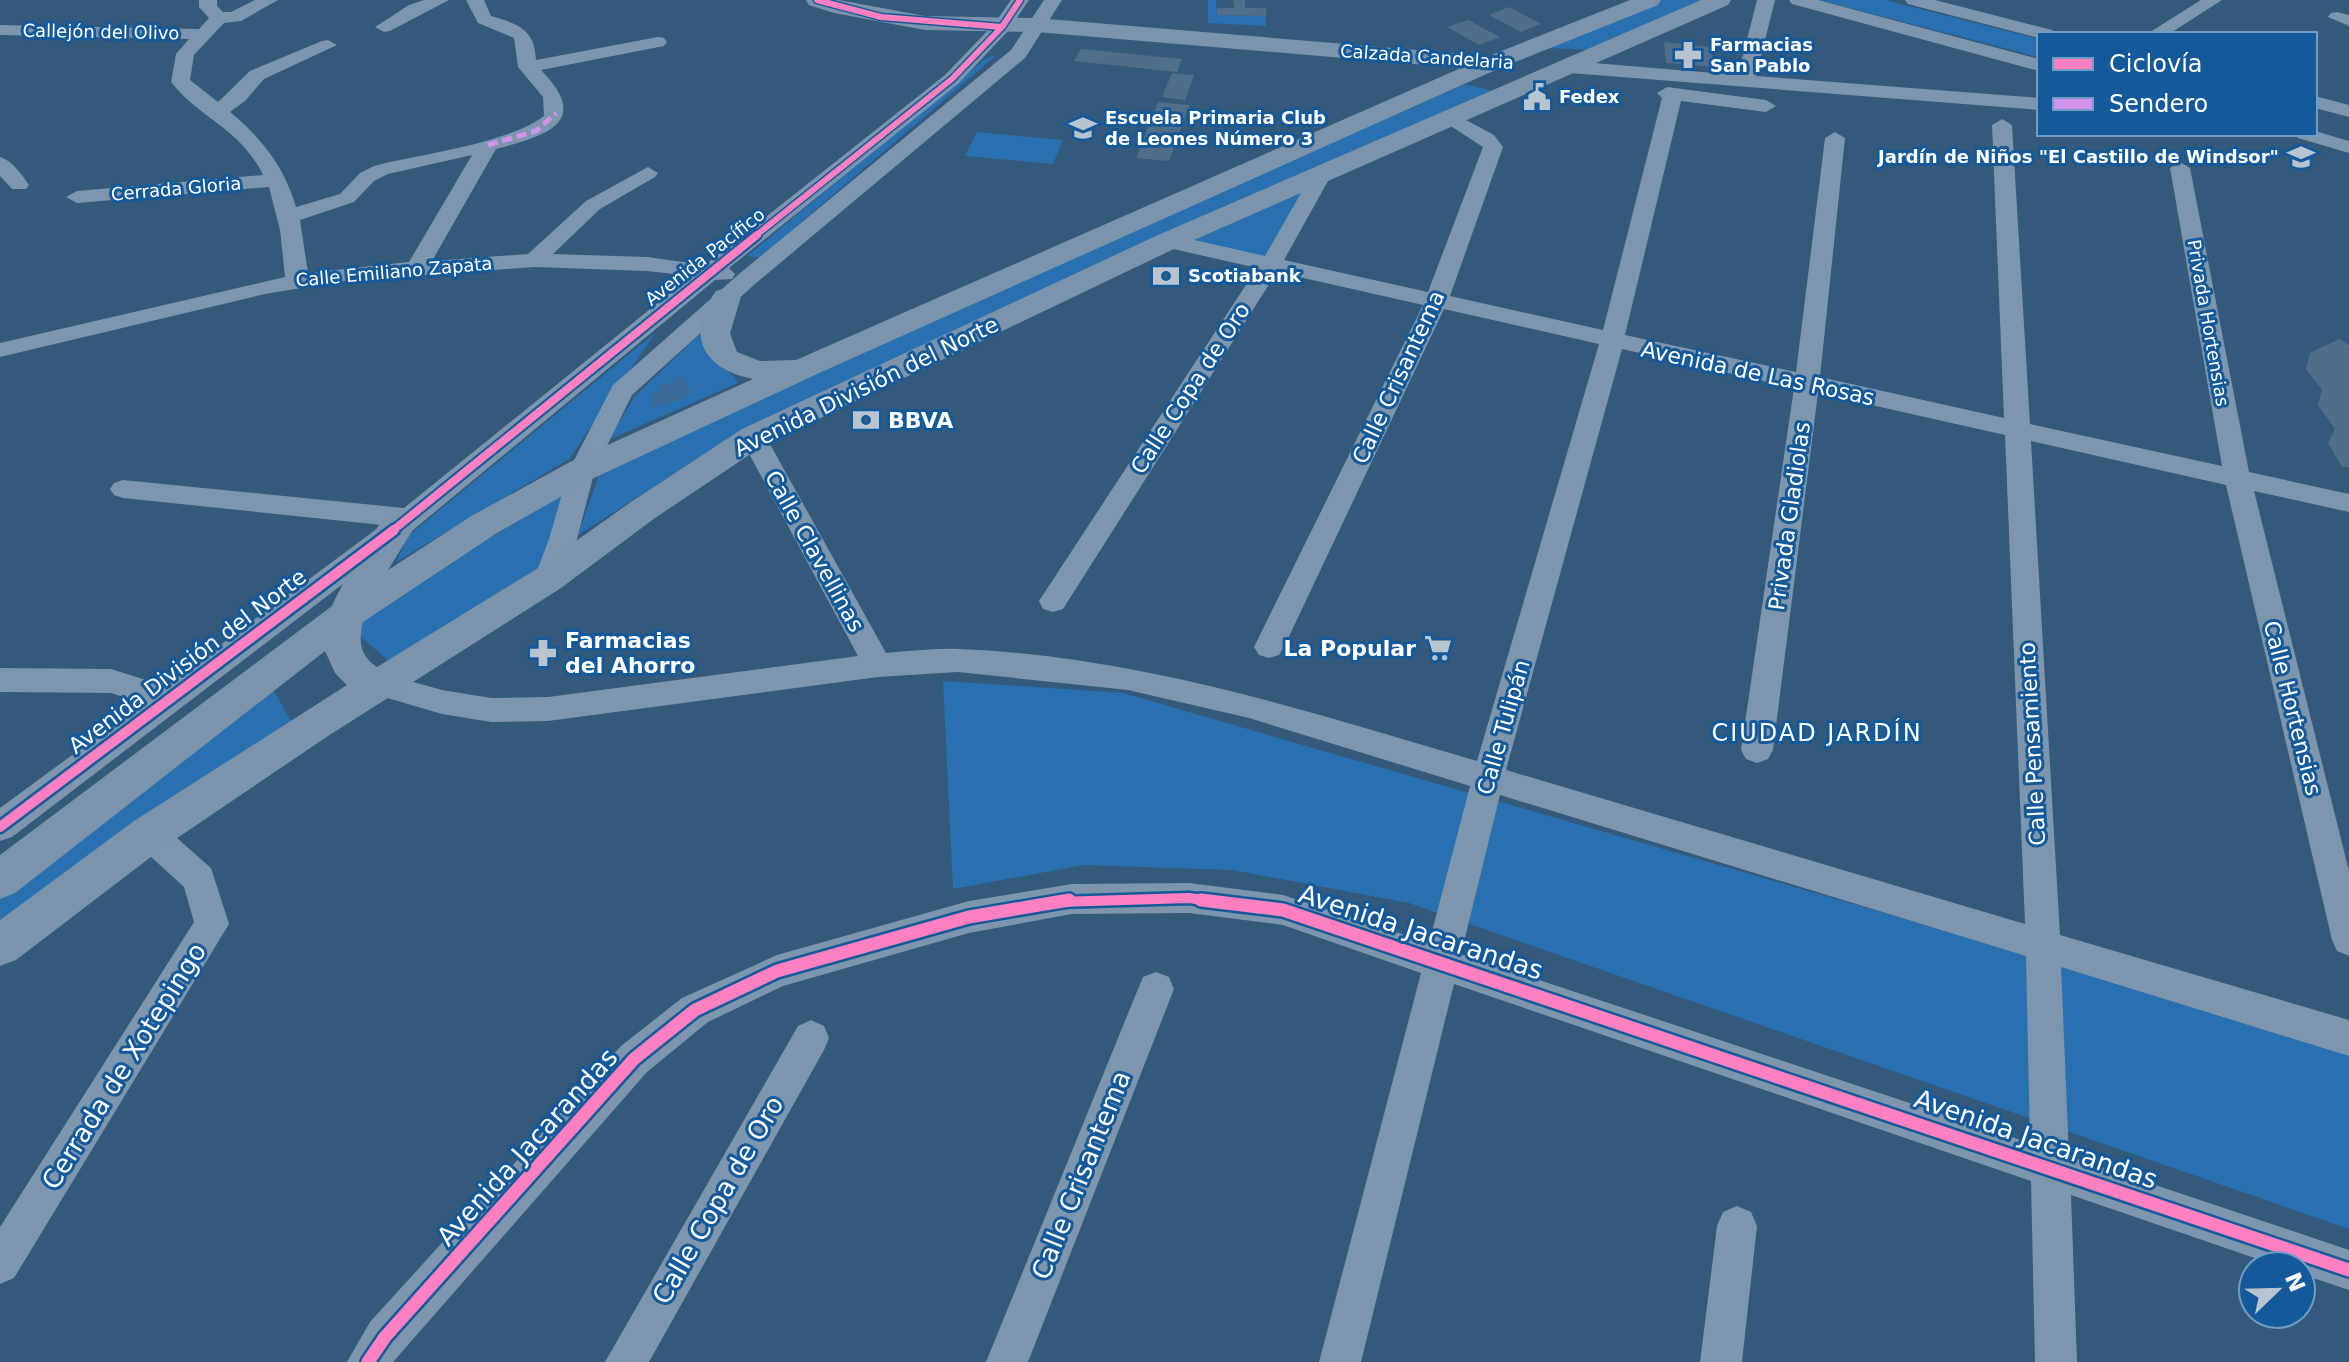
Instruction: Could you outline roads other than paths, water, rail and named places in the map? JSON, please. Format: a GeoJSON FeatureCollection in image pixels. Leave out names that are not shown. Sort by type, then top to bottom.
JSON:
{"type":"FeatureCollection","features":[{"type":"Feature","properties":{"kind":"main road","name":"Calzada Candelaria"},"geometry":{"type":"LineString","coordinates":[[817,0],[881,17],[1002,27],[1036,25],[1570,67]]}},
{"type":"Feature","properties":{"kind":"main road","name":"Avenida División del Norte"},"geometry":{"type":"LineString","coordinates":[[0,880],[343,617],[485,524],[582,470],[806,367],[1492,63],[1650,0]]}},
{"type":"Feature","properties":{"kind":"main road","name":"Avenida División del Norte"},"geometry":{"type":"LineString","coordinates":[[0,946],[149,834],[378,684],[548,579],[643,510],[753,437],[1168,241],[1720,0]]}},
{"type":"Feature","properties":{"kind":"main road"},"geometry":{"type":"LineString","coordinates":[[729,282],[715,331],[715,340],[723,356],[758,371],[790,371],[806,367]]}},
{"type":"Feature","properties":{"kind":"main road"},"geometry":{"type":"LineString","coordinates":[[378,684],[359,674],[348,663],[343,648],[343,617],[403,523]]}},
{"type":"Feature","properties":{"kind":"main road"},"geometry":{"type":"LineString","coordinates":[[0,846],[132,779]]}},
{"type":"Feature","properties":{"kind":"street"},"geometry":{"type":"LineString","coordinates":[[208,0],[208,7],[219,18]]}},
{"type":"Feature","properties":{"kind":"street"},"geometry":{"type":"LineString","coordinates":[[269,0],[235,17],[219,18],[201,34],[185,54],[180,82],[218,112],[259,151],[276,180],[288,217],[297,281]]}},
{"type":"Feature","properties":{"kind":"street"},"geometry":{"type":"LineString","coordinates":[[384,27],[415,9],[440,0]]}},
{"type":"Feature","properties":{"kind":"street"},"geometry":{"type":"LineString","coordinates":[[288,217],[347,198],[367,177],[381,170],[488,145],[539,129],[553,119],[556,113],[547,85],[527,67],[527,40],[521,32],[484,19],[475,0]]}},
{"type":"Feature","properties":{"kind":"street","name":"Avenida Pacífico"},"geometry":{"type":"LineString","coordinates":[[548,579],[563,539],[582,470],[622,391],[729,282],[952,79],[1002,27],[1020,0]]}},
{"type":"Feature","properties":{"kind":"street","name":"Avenida Pacífico"},"geometry":{"type":"LineString","coordinates":[[403,523],[729,282],[987,82],[1018,54],[1053,0]]}},
{"type":"Feature","properties":{"kind":"street"},"geometry":{"type":"LineString","coordinates":[[1746,80],[1766,0]]}},
{"type":"Feature","properties":{"kind":"street"},"geometry":{"type":"LineString","coordinates":[[1798,0],[2037,64]]}},
{"type":"Feature","properties":{"kind":"street"},"geometry":{"type":"LineString","coordinates":[[1914,0],[2038,32]]}},
{"type":"Feature","properties":{"kind":"street"},"geometry":{"type":"LineString","coordinates":[[2159,32],[2213,0]]}},
{"type":"Feature","properties":{"kind":"street","name":"Callejón del Olivo"},"geometry":{"type":"LineString","coordinates":[[0,30],[201,34]]}},
{"type":"Feature","properties":{"kind":"street"},"geometry":{"type":"LineString","coordinates":[[527,67],[658,42]]}},
{"type":"Feature","properties":{"kind":"street"},"geometry":{"type":"LineString","coordinates":[[218,112],[238,97],[257,75],[328,45]]}},
{"type":"Feature","properties":{"kind":"street","name":"Calzada Candelaria"},"geometry":{"type":"LineString","coordinates":[[1570,67],[2036,101]]}},
{"type":"Feature","properties":{"kind":"street"},"geometry":{"type":"LineString","coordinates":[[1590,82],[1766,106]]}},
{"type":"Feature","properties":{"kind":"street","name":"Calle Tulipán"},"geometry":{"type":"LineString","coordinates":[[1340,1362],[1488,778],[1612,341],[1673,94]]}},
{"type":"Feature","properties":{"kind":"street"},"geometry":{"type":"LineString","coordinates":[[2317,103],[2349,111]]}},
{"type":"Feature","properties":{"kind":"street","name":"Calle Crisantema"},"geometry":{"type":"LineString","coordinates":[[1269,647],[1436,302],[1493,147],[1487,139],[1453,119]]}},
{"type":"Feature","properties":{"kind":"street","name":"Calle Pensamiento"},"geometry":{"type":"LineString","coordinates":[[2002,125],[2043,944],[2056,1362]]}},
{"type":"Feature","properties":{"kind":"street"},"geometry":{"type":"LineString","coordinates":[[2317,131],[2348,145]]}},
{"type":"Feature","properties":{"kind":"street"},"geometry":{"type":"LineString","coordinates":[[2313,136],[2348,145]]}},
{"type":"Feature","properties":{"kind":"street","name":"Privada Gladiolas"},"geometry":{"type":"LineString","coordinates":[[1757,750],[1807,383],[1835,138]]}},
{"type":"Feature","properties":{"kind":"street"},"geometry":{"type":"LineString","coordinates":[[416,269],[488,145]]}},
{"type":"Feature","properties":{"kind":"street"},"geometry":{"type":"LineString","coordinates":[[0,163],[19,185]]}},
{"type":"Feature","properties":{"kind":"street","name":"Privada Hortensias"},"geometry":{"type":"LineString","coordinates":[[2180,168],[2237,477]]}},
{"type":"Feature","properties":{"kind":"street","name":"Calle Copa de Oro"},"geometry":{"type":"LineString","coordinates":[[1053,601],[1271,264],[1323,172]]}},
{"type":"Feature","properties":{"kind":"street"},"geometry":{"type":"LineString","coordinates":[[534,260],[593,205],[648,173]]}},
{"type":"Feature","properties":{"kind":"street","name":"Cerrada Gloria"},"geometry":{"type":"LineString","coordinates":[[77,197],[276,180]]}},
{"type":"Feature","properties":{"kind":"street","name":"Avenida de Las Rosas"},"geometry":{"type":"LineString","coordinates":[[1168,241],[2349,503]]}},
{"type":"Feature","properties":{"kind":"street","name":"Calle Emiliano Zapata"},"geometry":{"type":"LineString","coordinates":[[0,350],[297,281],[416,269],[534,260],[647,264],[729,282]]}},
{"type":"Feature","properties":{"kind":"street","name":"Calle Clavellinas"},"geometry":{"type":"LineString","coordinates":[[753,437],[878,665]]}},
{"type":"Feature","properties":{"kind":"street","name":"Calle Hortensias"},"geometry":{"type":"LineString","coordinates":[[2237,477],[2349,940]]}},
{"type":"Feature","properties":{"kind":"street"},"geometry":{"type":"LineString","coordinates":[[123,489],[403,523]]}},
{"type":"Feature","properties":{"kind":"street","name":"Avenida División del Norte"},"geometry":{"type":"LineString","coordinates":[[0,827],[403,523]]}},
{"type":"Feature","properties":{"kind":"street"},"geometry":{"type":"LineString","coordinates":[[378,684],[442,702],[491,710],[548,709],[878,665],[958,660],[1128,678],[1249,706],[2349,1038]]}},
{"type":"Feature","properties":{"kind":"street"},"geometry":{"type":"LineString","coordinates":[[0,680],[111,681],[172,700]]}},
{"type":"Feature","properties":{"kind":"street","name":"Cerrada de Xotepingo"},"geometry":{"type":"LineString","coordinates":[[0,1264],[212,924],[199,879],[149,834]]}},
{"type":"Feature","properties":{"kind":"street","name":"Avenida Jacarandas"},"geometry":{"type":"LineString","coordinates":[[368,1362],[385,1337],[634,1059],[695,1010],[777,971],[969,917],[1072,899],[1189,898],[1283,910],[2349,1270]]}},
{"type":"Feature","properties":{"kind":"street","name":"Calle Crisantema"},"geometry":{"type":"LineString","coordinates":[[1007,1362],[1156,989]]}},
{"type":"Feature","properties":{"kind":"street","name":"Calle Copa de Oro"},"geometry":{"type":"LineString","coordinates":[[626,1362],[811,1038]]}},
{"type":"Feature","properties":{"kind":"street"},"geometry":{"type":"LineString","coordinates":[[1721,1362],[1737,1226]]}},
{"type":"Feature","properties":{"kind":"place","name":"Farmacias San Pablo"},"geometry":{"type":"Point","coordinates":[1688,55]}},
{"type":"Feature","properties":{"kind":"place","name":"Fedex"},"geometry":{"type":"Point","coordinates":[1537,97]}},
{"type":"Feature","properties":{"kind":"place","name":"Escuela Primaria Club de Leones Número 3"},"geometry":{"type":"Point","coordinates":[1083,128]}},
{"type":"Feature","properties":{"kind":"place","name":"Jardín de Niños \"El Castillo de Windsor\""},"geometry":{"type":"Point","coordinates":[2301,157]}},
{"type":"Feature","properties":{"kind":"place","name":"Scotiabank"},"geometry":{"type":"Point","coordinates":[1166,276]}},
{"type":"Feature","properties":{"kind":"place","name":"BBVA"},"geometry":{"type":"Point","coordinates":[866,420]}},
{"type":"Feature","properties":{"kind":"place","name":"La Popular"},"geometry":{"type":"Point","coordinates":[1438,648]}},
{"type":"Feature","properties":{"kind":"place","name":"Farmacias del Ahorro"},"geometry":{"type":"Point","coordinates":[543,653]}},
{"type":"Feature","properties":{"kind":"district","name":"CIUDAD JARDÍN"},"geometry":{"type":"Point","coordinates":[1817,733]}}]}
